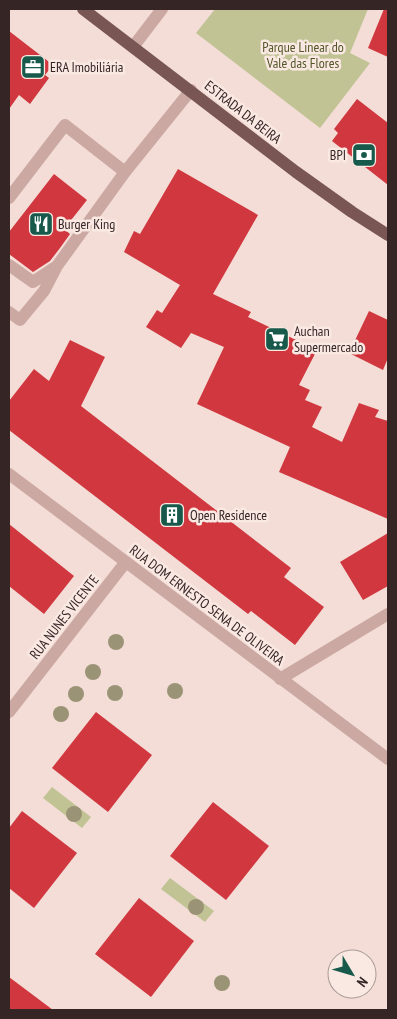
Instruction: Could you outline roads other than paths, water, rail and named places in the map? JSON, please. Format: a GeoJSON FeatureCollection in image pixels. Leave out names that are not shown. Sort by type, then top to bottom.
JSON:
{"type":"FeatureCollection","features":[{"type":"Feature","properties":{"kind":"main road","name":"ESTRADA DA BEIRA"},"geometry":{"type":"LineString","coordinates":[[83,9],[296,172],[388,235]]}},
{"type":"Feature","properties":{"kind":"street"},"geometry":{"type":"LineString","coordinates":[[133,47],[162,9]]}},
{"type":"Feature","properties":{"kind":"street"},"geometry":{"type":"LineString","coordinates":[[9,312],[20,320],[44,291],[56,266],[125,172],[191,90]]}},
{"type":"Feature","properties":{"kind":"street"},"geometry":{"type":"LineString","coordinates":[[9,198],[65,125],[125,172]]}},
{"type":"Feature","properties":{"kind":"street"},"geometry":{"type":"LineString","coordinates":[[9,265],[33,282],[56,266]]}},
{"type":"Feature","properties":{"kind":"street","name":"RUA DOM ERNESTO SENA DE OLIVEIRA"},"geometry":{"type":"LineString","coordinates":[[9,474],[388,759]]}},
{"type":"Feature","properties":{"kind":"street","name":"RUA NUNES VICENTE"},"geometry":{"type":"LineString","coordinates":[[9,712],[125,563]]}},
{"type":"Feature","properties":{"kind":"street"},"geometry":{"type":"LineString","coordinates":[[280,679],[388,614]]}},
{"type":"Feature","properties":{"kind":"place","name":"ERA Imobiliária"},"geometry":{"type":"Point","coordinates":[33,67]}},
{"type":"Feature","properties":{"kind":"place","name":"BPI"},"geometry":{"type":"Point","coordinates":[364,155]}},
{"type":"Feature","properties":{"kind":"place","name":"Burger King"},"geometry":{"type":"Point","coordinates":[41,224]}},
{"type":"Feature","properties":{"kind":"place","name":"Auchan Supermercado"},"geometry":{"type":"Point","coordinates":[277,339]}},
{"type":"Feature","properties":{"kind":"place","name":"Open Residence"},"geometry":{"type":"Point","coordinates":[172,515]}},
{"type":"Feature","properties":{"kind":"park label","name":"Parque Linear do Vale das Flores"},"geometry":{"type":"Point","coordinates":[303,56]}}]}
